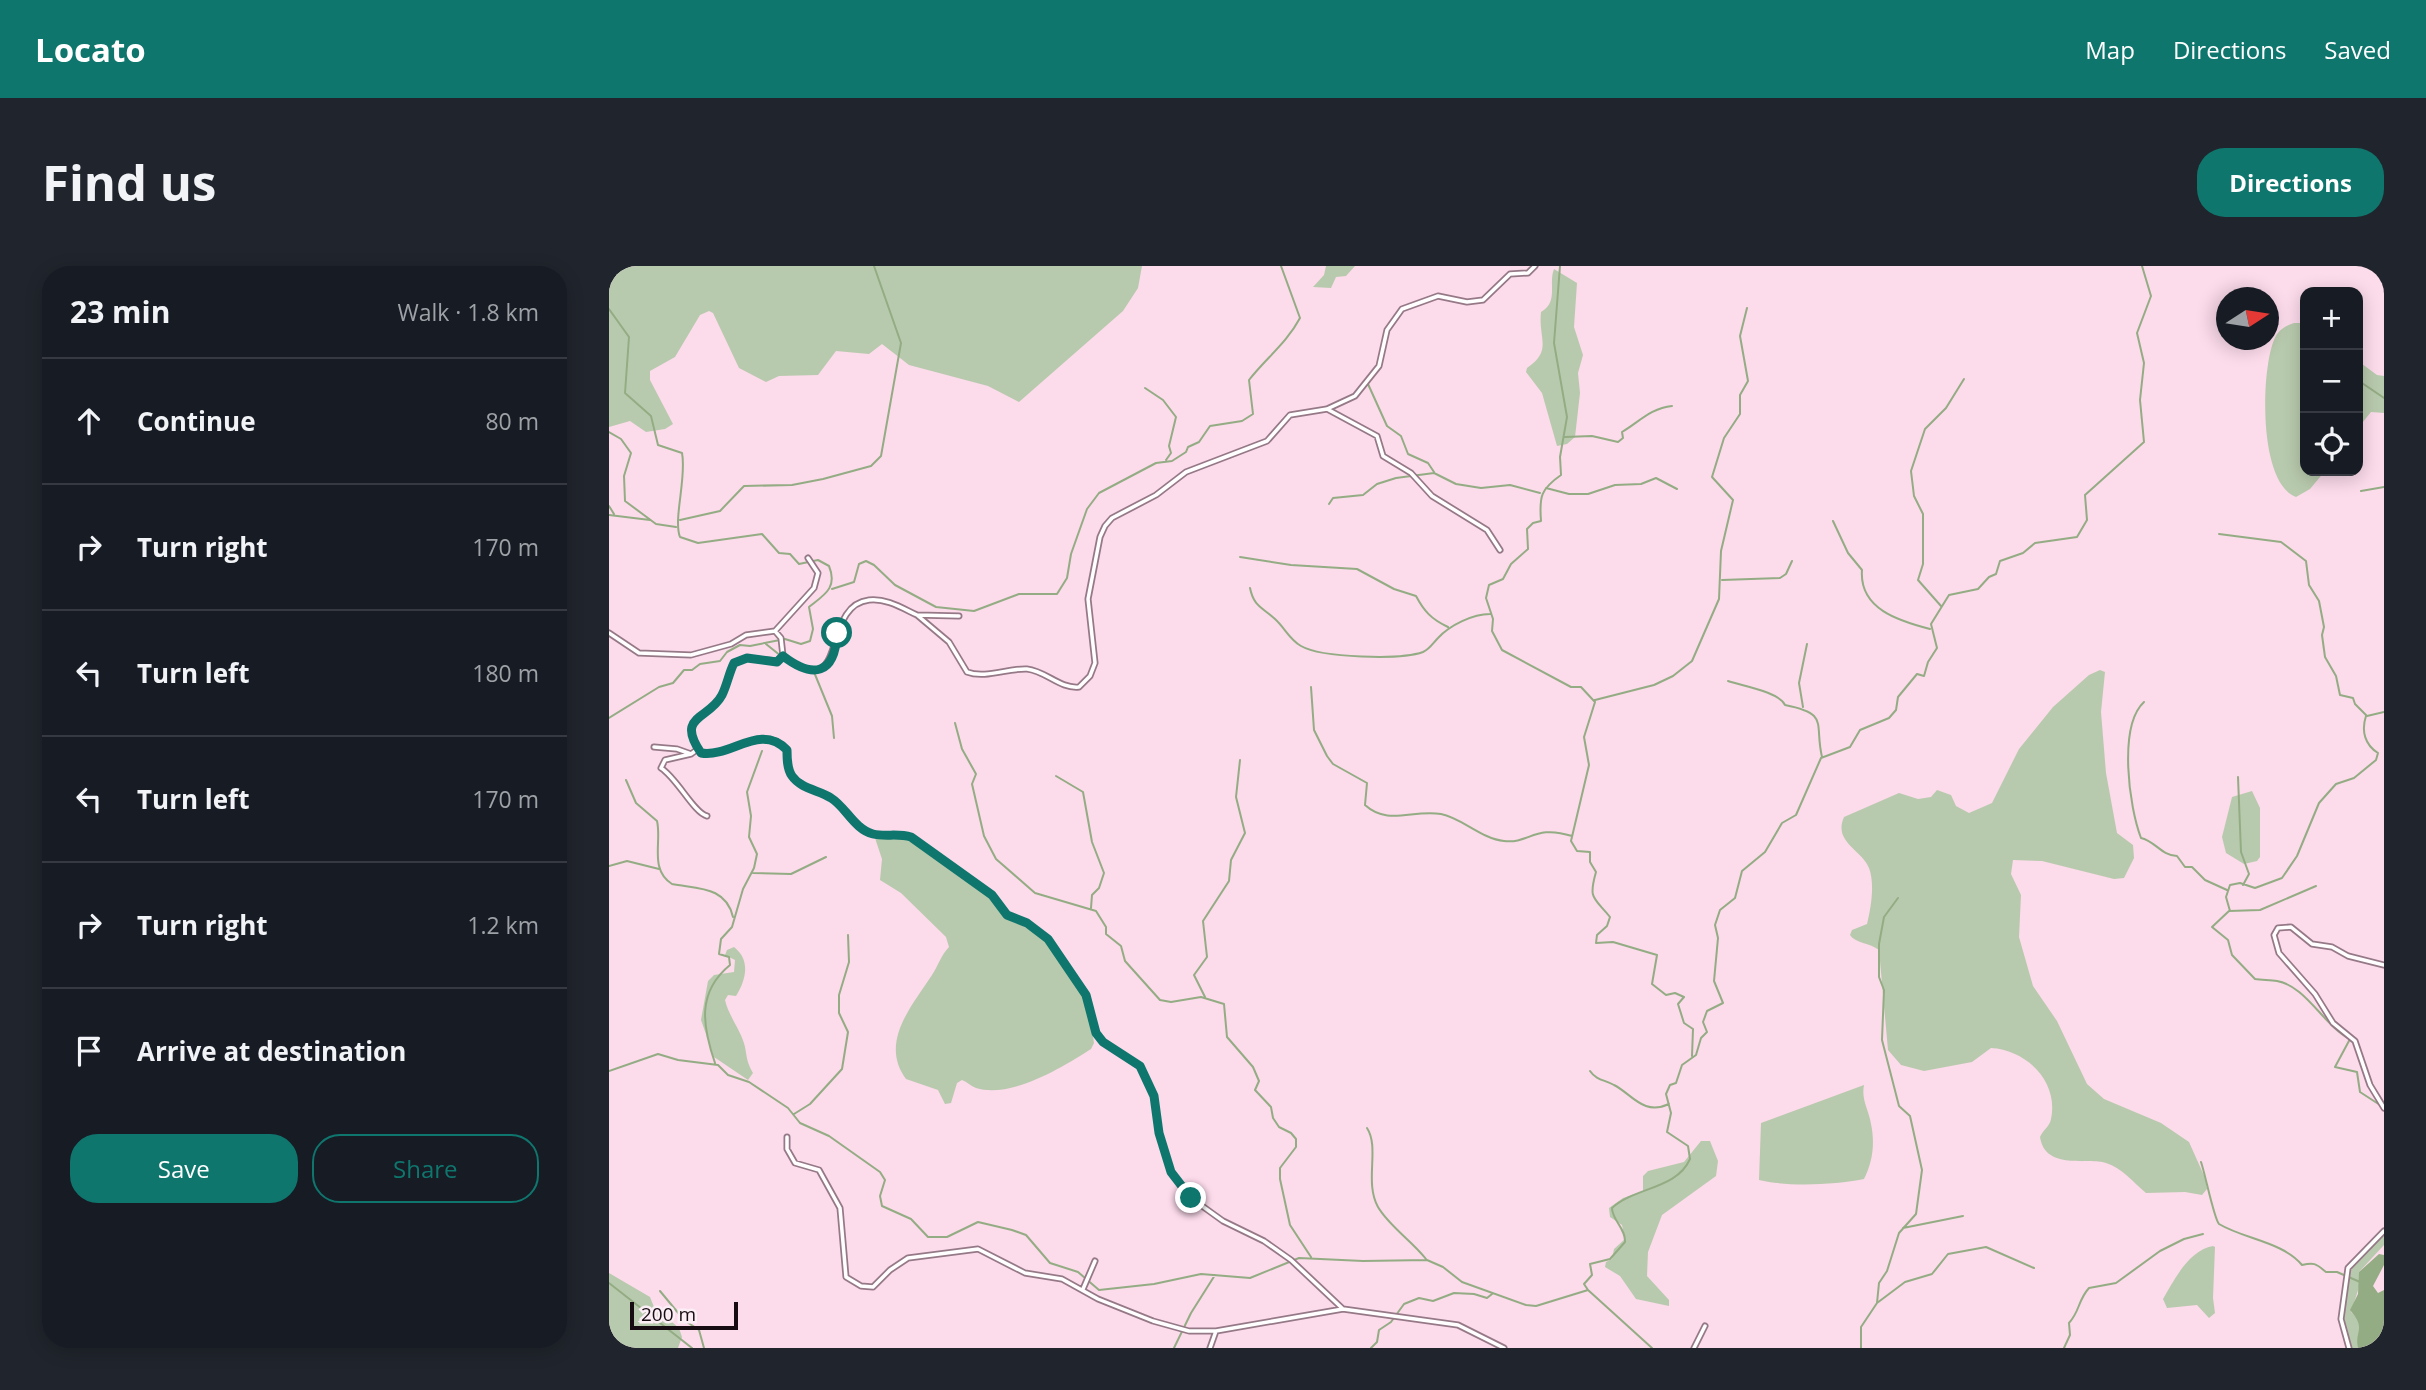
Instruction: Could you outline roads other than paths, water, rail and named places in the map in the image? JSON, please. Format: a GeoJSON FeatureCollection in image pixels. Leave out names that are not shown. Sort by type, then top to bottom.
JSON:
{"type":"FeatureCollection","features":[{"type":"Feature","properties":{"kind":"street"},"geometry":{"type":"LineString","coordinates":[[775,631],[782,641],[783,656],[801,670],[818,670],[827,664],[836,645],[837,633],[853,605],[870,600],[887,602],[916,615],[949,642],[963,667],[971,674],[1029,669],[1048,675],[1069,687],[1079,687],[1090,676],[1095,663],[1088,599],[1089,579],[1105,526],[1112,518],[1156,495],[1186,472],[1267,441],[1290,415],[1327,409],[1355,396],[1377,370],[1387,330],[1402,309],[1438,296],[1467,302],[1483,300],[1510,274],[1528,273],[1535,266]]}},
{"type":"Feature","properties":{"kind":"street"},"geometry":{"type":"LineString","coordinates":[[1327,409],[1377,436],[1383,456],[1411,473],[1432,496],[1487,530],[1500,550]]}},
{"type":"Feature","properties":{"kind":"street"},"geometry":{"type":"LineString","coordinates":[[609,633],[639,653],[691,655],[731,645],[745,635],[775,631],[814,589],[818,573],[810,562]]}},
{"type":"Feature","properties":{"kind":"street"},"geometry":{"type":"LineString","coordinates":[[916,615],[959,616]]}},
{"type":"Feature","properties":{"kind":"street"},"geometry":{"type":"LineString","coordinates":[[783,656],[777,662],[747,658],[734,663],[722,696],[696,716],[691,726],[701,753],[712,755],[765,737],[779,741],[787,750],[787,762],[792,777],[832,799],[849,818],[871,834],[898,833],[911,837],[992,895],[1007,915],[1027,923],[1048,939],[1086,995],[1096,1033],[1103,1042],[1140,1066],[1154,1096],[1159,1133],[1171,1172],[1191,1198],[1223,1221],[1264,1241],[1293,1261],[1343,1309]]}},
{"type":"Feature","properties":{"kind":"street"},"geometry":{"type":"LineString","coordinates":[[654,747],[677,749],[691,754]]}},
{"type":"Feature","properties":{"kind":"street"},"geometry":{"type":"LineString","coordinates":[[698,749],[691,754],[664,760],[661,768],[680,784],[697,811],[707,816]]}},
{"type":"Feature","properties":{"kind":"street"},"geometry":{"type":"LineString","coordinates":[[2384,965],[2306,941],[2291,927],[2278,928],[2274,935],[2279,953],[2315,994],[2333,1023],[2355,1041],[2370,1085],[2384,1108]]}},
{"type":"Feature","properties":{"kind":"street"},"geometry":{"type":"LineString","coordinates":[[787,1137],[787,1150],[795,1163],[819,1170],[835,1197],[840,1208],[846,1277],[861,1286],[873,1287],[890,1270],[908,1258],[978,1249],[1025,1273],[1062,1279],[1098,1299],[1183,1329],[1216,1331],[1343,1309],[1458,1325],[1504,1348]]}},
{"type":"Feature","properties":{"kind":"street"},"geometry":{"type":"LineString","coordinates":[[2349,1348],[2341,1319],[2349,1268],[2384,1231]]}},
{"type":"Feature","properties":{"kind":"street"},"geometry":{"type":"LineString","coordinates":[[1083,1289],[1095,1261]]}},
{"type":"Feature","properties":{"kind":"street"},"geometry":{"type":"LineString","coordinates":[[1694,1348],[1705,1326]]}},
{"type":"Feature","properties":{"kind":"street"},"geometry":{"type":"LineString","coordinates":[[1210,1348],[1216,1331]]}},
{"type":"Feature","properties":{"kind":"waterway"},"geometry":{"type":"LineString","coordinates":[[680,520],[720,511],[744,486],[792,485],[823,479],[871,466],[881,456],[901,343],[874,266]]}},
{"type":"Feature","properties":{"kind":"waterway"},"geometry":{"type":"LineString","coordinates":[[832,589],[854,582],[859,564],[866,561],[895,585],[936,607],[974,611],[1019,594],[1057,594],[1067,578],[1071,554],[1087,509],[1099,493],[1156,463],[1172,461],[1186,452],[1188,447],[1199,442],[1210,426],[1242,421],[1253,414],[1249,380],[1300,318],[1281,266]]}},
{"type":"Feature","properties":{"kind":"waterway"},"geometry":{"type":"LineString","coordinates":[[1560,266],[1554,343],[1567,417],[1560,457],[1561,475],[1545,489],[1540,505],[1541,521],[1533,523],[1527,529],[1528,549],[1511,564],[1503,579],[1489,585],[1486,598],[1493,619],[1492,631],[1502,650],[1571,687],[1581,687],[1594,701]]}},
{"type":"Feature","properties":{"kind":"waterway"},"geometry":{"type":"LineString","coordinates":[[1588,1290],[1584,1284],[1592,1275],[1590,1264],[1610,1259],[1625,1242],[1612,1208],[1621,1201],[1676,1176],[1690,1159],[1688,1146],[1667,1132],[1671,1113],[1666,1094],[1670,1085],[1676,1083],[1682,1065],[1696,1055],[1701,1038],[1707,1032],[1703,1022],[1707,1011],[1723,1003],[1714,981],[1718,938],[1715,925],[1720,910],[1735,898],[1742,871],[1765,852],[1782,823],[1796,815],[1821,758],[1850,747],[1860,730],[1889,718],[1896,710],[1898,697],[1917,674],[1924,676],[1928,662],[1937,648],[1931,624],[1949,595],[1978,589],[1989,577],[1996,574],[2000,561],[2023,553],[2035,543],[2077,537],[2087,520],[2085,495],[2144,442],[2140,400],[2144,363],[2137,333],[2151,296],[2142,266]]}},
{"type":"Feature","properties":{"kind":"waterway"},"geometry":{"type":"LineString","coordinates":[[2376,266],[2384,271]]}},
{"type":"Feature","properties":{"kind":"waterway"},"geometry":{"type":"LineString","coordinates":[[1595,700],[1654,685],[1673,676],[1692,661],[1719,599],[1721,551],[1733,500],[1712,477],[1724,438],[1740,414],[1740,395],[1748,381],[1740,336],[1747,308]]}},
{"type":"Feature","properties":{"kind":"waterway"},"geometry":{"type":"LineString","coordinates":[[609,309],[629,337],[625,393],[651,416],[658,445],[682,453],[683,474],[678,520],[680,537],[698,543],[762,534],[779,553],[790,554],[799,564],[818,560],[829,566],[832,580],[828,590],[809,607],[813,629],[810,641],[801,644],[785,639],[750,646],[740,645],[727,652],[720,661],[684,670],[673,683],[659,687],[609,718]]}},
{"type":"Feature","properties":{"kind":"waterway"},"geometry":{"type":"LineString","coordinates":[[1941,606],[1918,580],[1923,564],[1923,514],[1914,496],[1911,471],[1925,429],[1946,408],[1964,379]]}},
{"type":"Feature","properties":{"kind":"waterway"},"geometry":{"type":"LineString","coordinates":[[1368,384],[1387,426],[1401,436],[1408,454],[1428,463],[1434,472]]}},
{"type":"Feature","properties":{"kind":"waterway"},"geometry":{"type":"LineString","coordinates":[[2363,384],[2384,398]]}},
{"type":"Feature","properties":{"kind":"waterway"},"geometry":{"type":"LineString","coordinates":[[1145,388],[1163,400],[1176,417],[1169,446],[1171,453],[1166,460]]}},
{"type":"Feature","properties":{"kind":"waterway"},"geometry":{"type":"LineString","coordinates":[[1565,437],[1592,436],[1618,442],[1623,438],[1622,432],[1645,416],[1672,406]]}},
{"type":"Feature","properties":{"kind":"waterway"},"geometry":{"type":"LineString","coordinates":[[609,432],[621,439],[631,453],[624,476],[625,501],[656,524],[676,527]]}},
{"type":"Feature","properties":{"kind":"waterway"},"geometry":{"type":"LineString","coordinates":[[1329,504],[1333,498],[1363,495],[1377,484],[1396,478],[1434,473],[1456,484],[1481,488],[1510,485],[1540,493]]}},
{"type":"Feature","properties":{"kind":"waterway"},"geometry":{"type":"LineString","coordinates":[[1546,488],[1569,494],[1588,494],[1615,485],[1641,484],[1656,478],[1677,489]]}},
{"type":"Feature","properties":{"kind":"waterway"},"geometry":{"type":"LineString","coordinates":[[2361,491],[2384,487]]}},
{"type":"Feature","properties":{"kind":"waterway"},"geometry":{"type":"LineString","coordinates":[[609,506],[614,514]]}},
{"type":"Feature","properties":{"kind":"waterway"},"geometry":{"type":"LineString","coordinates":[[609,515],[650,520]]}},
{"type":"Feature","properties":{"kind":"waterway"},"geometry":{"type":"LineString","coordinates":[[1833,521],[1848,553],[1862,570],[1867,595],[1874,604],[1894,617],[1930,629]]}},
{"type":"Feature","properties":{"kind":"waterway"},"geometry":{"type":"LineString","coordinates":[[2219,534],[2281,542],[2306,561],[2309,585],[2319,601],[2324,627],[2322,635],[2325,657],[2336,676],[2340,695],[2353,698],[2366,715]]}},
{"type":"Feature","properties":{"kind":"waterway"},"geometry":{"type":"LineString","coordinates":[[1240,557],[1291,565],[1357,569],[1394,589],[1416,596],[1429,614],[1448,627]]}},
{"type":"Feature","properties":{"kind":"waterway"},"geometry":{"type":"LineString","coordinates":[[1722,580],[1780,578],[1786,574],[1792,561]]}},
{"type":"Feature","properties":{"kind":"waterway"},"geometry":{"type":"LineString","coordinates":[[1250,588],[1256,603],[1301,646],[1343,655],[1398,656],[1423,652],[1455,625],[1469,618],[1490,614]]}},
{"type":"Feature","properties":{"kind":"waterway"},"geometry":{"type":"LineString","coordinates":[[766,644],[781,656]]}},
{"type":"Feature","properties":{"kind":"waterway"},"geometry":{"type":"LineString","coordinates":[[1803,707],[1799,683],[1807,644]]}},
{"type":"Feature","properties":{"kind":"waterway"},"geometry":{"type":"LineString","coordinates":[[814,672],[832,716],[834,738]]}},
{"type":"Feature","properties":{"kind":"waterway"},"geometry":{"type":"LineString","coordinates":[[1728,681],[1776,696],[1785,705],[1799,708],[1814,716],[1819,728],[1822,757]]}},
{"type":"Feature","properties":{"kind":"waterway"},"geometry":{"type":"LineString","coordinates":[[1311,687],[1314,730],[1327,756],[1333,764],[1367,783],[1365,805],[1374,811],[1392,816],[1441,814],[1504,841],[1520,840],[1549,832],[1572,836]]}},
{"type":"Feature","properties":{"kind":"waterway"},"geometry":{"type":"LineString","coordinates":[[1595,702],[1584,737],[1589,765],[1571,841],[1577,851],[1590,852],[1590,862],[1596,872],[1594,898],[1610,917],[1607,926],[1597,935],[1596,943],[1613,942],[1657,955],[1652,984],[1666,995],[1675,993],[1684,997],[1678,1004],[1684,1023],[1693,1029],[1692,1056]]}},
{"type":"Feature","properties":{"kind":"waterway"},"geometry":{"type":"LineString","coordinates":[[2144,702],[2136,713],[2128,747],[2130,788],[2141,838],[2167,854],[2177,856],[2185,867],[2192,867],[2205,880],[2227,890]]}},
{"type":"Feature","properties":{"kind":"waterway"},"geometry":{"type":"LineString","coordinates":[[2367,716],[2384,712]]}},
{"type":"Feature","properties":{"kind":"waterway"},"geometry":{"type":"LineString","coordinates":[[2230,911],[2226,897],[2230,885],[2240,883],[2255,888],[2282,878],[2297,856],[2319,803],[2336,784],[2354,778],[2376,760],[2378,753],[2365,737],[2366,716]]}},
{"type":"Feature","properties":{"kind":"waterway"},"geometry":{"type":"LineString","coordinates":[[955,723],[962,749],[976,774],[972,784],[984,836],[996,859],[1035,893],[1096,911],[1106,927],[1106,934],[1121,946],[1125,961],[1160,1000],[1171,1002],[1201,997],[1224,1004],[1227,1037],[1253,1067],[1259,1081],[1255,1090],[1271,1107],[1273,1118],[1279,1127],[1296,1139],[1296,1147],[1280,1168],[1280,1179],[1290,1225],[1311,1257]]}},
{"type":"Feature","properties":{"kind":"waterway"},"geometry":{"type":"LineString","coordinates":[[715,1063],[707,1035],[705,1010],[712,986],[730,965],[729,957],[719,954],[721,939],[732,927],[743,889],[754,868],[757,854],[749,837],[751,816],[747,792],[762,751]]}},
{"type":"Feature","properties":{"kind":"waterway"},"geometry":{"type":"LineString","coordinates":[[1205,997],[1194,975],[1207,957],[1203,921],[1229,881],[1231,860],[1245,833],[1236,797],[1240,760]]}},
{"type":"Feature","properties":{"kind":"waterway"},"geometry":{"type":"LineString","coordinates":[[1056,776],[1083,792],[1092,842],[1104,873],[1099,888],[1092,895],[1091,908]]}},
{"type":"Feature","properties":{"kind":"waterway"},"geometry":{"type":"LineString","coordinates":[[2238,777],[2241,852],[2249,874],[2243,885]]}},
{"type":"Feature","properties":{"kind":"waterway"},"geometry":{"type":"LineString","coordinates":[[626,780],[636,803],[657,821],[658,863],[665,878],[672,884],[700,888],[717,894],[724,899],[733,917]]}},
{"type":"Feature","properties":{"kind":"waterway"},"geometry":{"type":"LineString","coordinates":[[753,873],[791,874],[826,857]]}},
{"type":"Feature","properties":{"kind":"waterway"},"geometry":{"type":"LineString","coordinates":[[609,866],[627,861],[659,869]]}},
{"type":"Feature","properties":{"kind":"waterway"},"geometry":{"type":"LineString","coordinates":[[2316,886],[2260,910],[2229,911],[2212,927],[2228,940],[2232,955],[2255,979],[2277,981],[2297,990],[2350,1039],[2335,1067],[2357,1072],[2360,1092],[2380,1105]]}},
{"type":"Feature","properties":{"kind":"waterway"},"geometry":{"type":"LineString","coordinates":[[1877,1303],[1879,1283],[1887,1271],[1899,1233],[1916,1214],[1922,1170],[1910,1116],[1899,1106],[1882,1040],[1884,990],[1879,977],[1879,944],[1884,917],[1898,898]]}},
{"type":"Feature","properties":{"kind":"waterway"},"geometry":{"type":"LineString","coordinates":[[794,1114],[810,1104],[842,1069],[848,1032],[839,1013],[839,995],[849,962],[848,935]]}},
{"type":"Feature","properties":{"kind":"waterway"},"geometry":{"type":"LineString","coordinates":[[609,1071],[658,1054],[678,1060],[718,1065],[728,1075],[749,1082],[788,1108],[800,1123],[829,1136],[880,1172],[885,1180],[880,1196],[882,1206],[911,1219],[928,1237],[947,1237],[978,1222],[1012,1230],[1026,1235],[1050,1263],[1078,1272],[1099,1290],[1154,1284],[1201,1274],[1250,1278],[1299,1258],[1427,1260],[1443,1267],[1462,1282],[1526,1305],[1536,1306],[1588,1290],[1652,1348]]}},
{"type":"Feature","properties":{"kind":"waterway"},"geometry":{"type":"LineString","coordinates":[[1590,1071],[1645,1106],[1660,1107],[1669,1104]]}},
{"type":"Feature","properties":{"kind":"waterway"},"geometry":{"type":"LineString","coordinates":[[1367,1128],[1372,1145],[1372,1187],[1378,1207],[1388,1221],[1426,1259]]}},
{"type":"Feature","properties":{"kind":"waterway"},"geometry":{"type":"LineString","coordinates":[[2201,1162],[2219,1224],[2285,1251],[2302,1265],[2315,1264],[2326,1272],[2337,1272],[2360,1282]]}},
{"type":"Feature","properties":{"kind":"waterway"},"geometry":{"type":"LineString","coordinates":[[1903,1228],[1963,1216]]}},
{"type":"Feature","properties":{"kind":"waterway"},"geometry":{"type":"LineString","coordinates":[[2064,1348],[2070,1335],[2069,1323],[2089,1288],[2116,1283],[2160,1251],[2184,1239],[2203,1234]]}},
{"type":"Feature","properties":{"kind":"waterway"},"geometry":{"type":"LineString","coordinates":[[1861,1348],[1861,1327],[1877,1303],[1905,1282],[1932,1274],[1948,1254],[1986,1247],[2034,1268]]}},
{"type":"Feature","properties":{"kind":"waterway"},"geometry":{"type":"LineString","coordinates":[[1174,1348],[1191,1313],[1215,1275]]}},
{"type":"Feature","properties":{"kind":"waterway"},"geometry":{"type":"LineString","coordinates":[[609,1283],[692,1348]]}},
{"type":"Feature","properties":{"kind":"waterway"},"geometry":{"type":"LineString","coordinates":[[660,1291],[684,1320],[699,1330],[704,1348]]}},
{"type":"Feature","properties":{"kind":"waterway"},"geometry":{"type":"LineString","coordinates":[[1371,1348],[1377,1342],[1379,1330],[1391,1322],[1404,1304],[1419,1298],[1433,1301],[1454,1293],[1487,1298],[1492,1294]]}}]}
